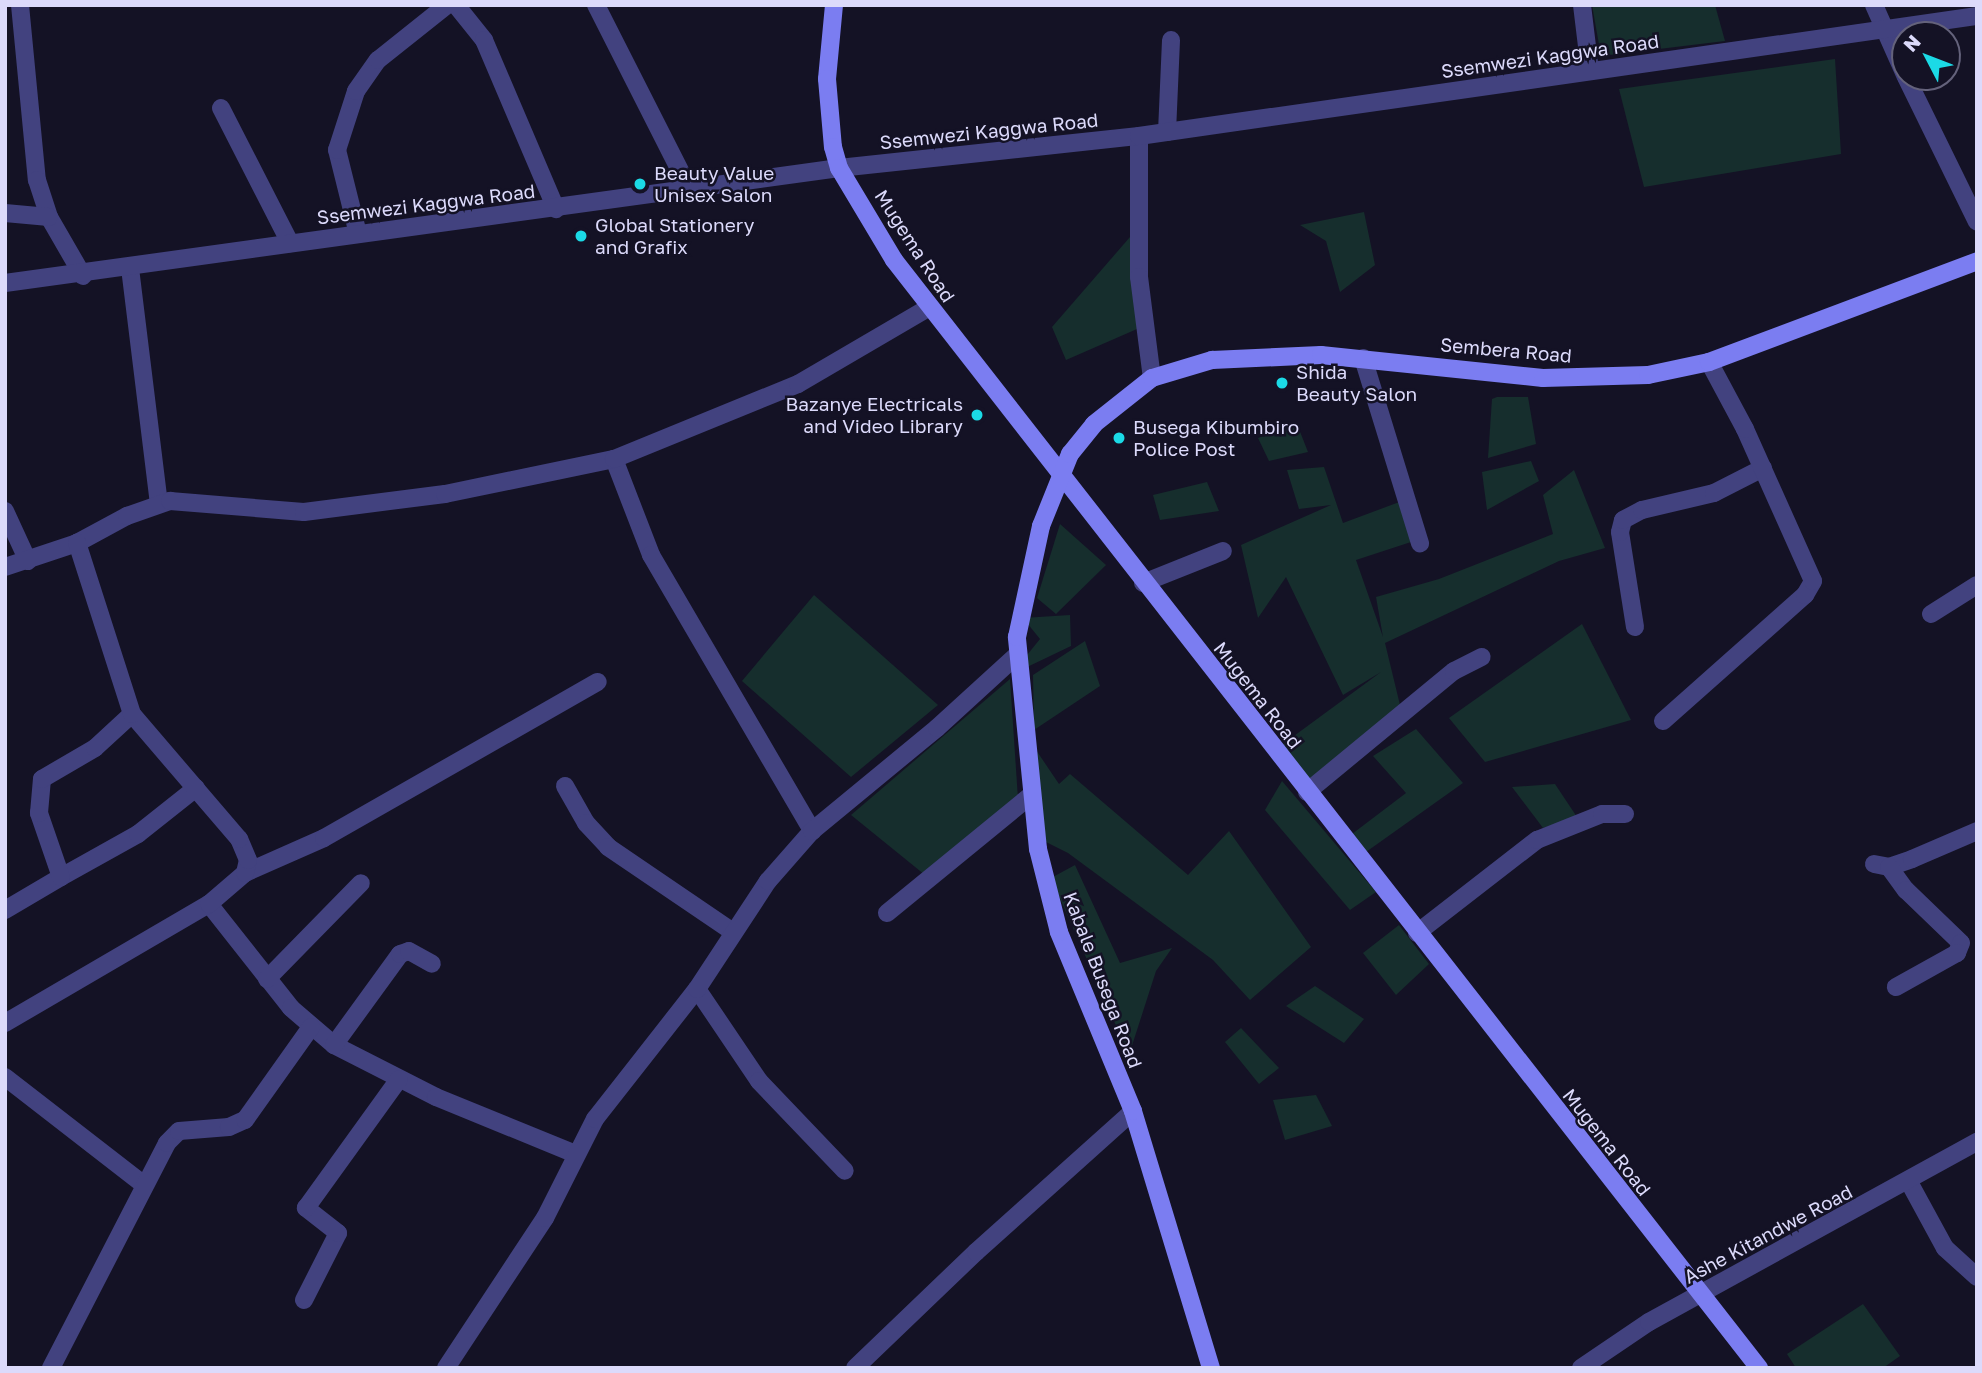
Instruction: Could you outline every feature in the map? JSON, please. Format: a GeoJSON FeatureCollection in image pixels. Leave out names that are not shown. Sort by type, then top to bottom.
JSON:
{"type":"FeatureCollection","features":[{"type":"Feature","properties":{"kind":"street"},"geometry":{"type":"LineString","coordinates":[[20,5],[37,180],[49,217],[83,276]]}},
{"type":"Feature","properties":{"kind":"street"},"geometry":{"type":"LineString","coordinates":[[358,234],[337,150],[356,91],[378,60],[447,5]]}},
{"type":"Feature","properties":{"kind":"street"},"geometry":{"type":"LineString","coordinates":[[456,5],[484,40],[556,209]]}},
{"type":"Feature","properties":{"kind":"street"},"geometry":{"type":"LineString","coordinates":[[596,5],[689,188]]}},
{"type":"Feature","properties":{"kind":"street","name":"Mugema Road"},"geometry":{"type":"LineString","coordinates":[[834,5],[827,103],[839,168],[929,308],[1759,1368]]}},
{"type":"Feature","properties":{"kind":"street"},"geometry":{"type":"LineString","coordinates":[[1582,5],[1590,71]]}},
{"type":"Feature","properties":{"kind":"street"},"geometry":{"type":"LineString","coordinates":[[1874,5],[1891,46]]}},
{"type":"Feature","properties":{"kind":"street","name":"Ssemwezi Kaggwa Road"},"geometry":{"type":"LineString","coordinates":[[5,283],[83,276],[290,243],[556,209],[839,168],[1139,136],[1977,16]]}},
{"type":"Feature","properties":{"kind":"street"},"geometry":{"type":"LineString","coordinates":[[1167,132],[1171,40]]}},
{"type":"Feature","properties":{"kind":"street"},"geometry":{"type":"LineString","coordinates":[[1913,91],[1977,222]]}},
{"type":"Feature","properties":{"kind":"street"},"geometry":{"type":"LineString","coordinates":[[221,108],[290,243]]}},
{"type":"Feature","properties":{"kind":"street"},"geometry":{"type":"LineString","coordinates":[[1139,136],[1139,277],[1152,378]]}},
{"type":"Feature","properties":{"kind":"street"},"geometry":{"type":"LineString","coordinates":[[5,213],[49,217]]}},
{"type":"Feature","properties":{"kind":"street","name":"Sembera Road"},"geometry":{"type":"LineString","coordinates":[[1059,475],[1094,424],[1152,378],[1212,360],[1269,354],[1363,358],[1592,378],[1647,375],[1709,362],[1977,261]]}},
{"type":"Feature","properties":{"kind":"street"},"geometry":{"type":"LineString","coordinates":[[130,268],[159,503]]}},
{"type":"Feature","properties":{"kind":"street"},"geometry":{"type":"LineString","coordinates":[[5,567],[77,543],[159,503],[304,512],[445,494],[614,459],[798,384],[929,308]]}},
{"type":"Feature","properties":{"kind":"street"},"geometry":{"type":"LineString","coordinates":[[1363,358],[1420,543]]}},
{"type":"Feature","properties":{"kind":"street"},"geometry":{"type":"LineString","coordinates":[[1663,720],[1805,596],[1813,581],[1763,468],[1709,362]]}},
{"type":"Feature","properties":{"kind":"street"},"geometry":{"type":"LineString","coordinates":[[614,459],[651,555],[812,831]]}},
{"type":"Feature","properties":{"kind":"street"},"geometry":{"type":"LineString","coordinates":[[1635,627],[1620,532],[1627,516],[1714,493],[1763,468]]}},
{"type":"Feature","properties":{"kind":"street","name":"Kabale Busega Road"},"geometry":{"type":"LineString","coordinates":[[1059,475],[1029,567],[1017,655],[1031,795],[1051,908],[1133,1111],[1211,1368]]}},
{"type":"Feature","properties":{"kind":"street"},"geometry":{"type":"LineString","coordinates":[[5,511],[28,561]]}},
{"type":"Feature","properties":{"kind":"street"},"geometry":{"type":"LineString","coordinates":[[77,543],[132,714],[244,845],[248,860],[245,873]]}},
{"type":"Feature","properties":{"kind":"street"},"geometry":{"type":"LineString","coordinates":[[1143,583],[1223,551]]}},
{"type":"Feature","properties":{"kind":"street"},"geometry":{"type":"LineString","coordinates":[[1931,614],[1977,585]]}},
{"type":"Feature","properties":{"kind":"street"},"geometry":{"type":"LineString","coordinates":[[446,1368],[545,1218],[576,1154],[616,1089],[697,989],[768,881],[812,831],[937,728],[1017,655]]}},
{"type":"Feature","properties":{"kind":"street"},"geometry":{"type":"LineString","coordinates":[[1307,792],[1454,671],[1482,657]]}},
{"type":"Feature","properties":{"kind":"street"},"geometry":{"type":"LineString","coordinates":[[5,1023],[209,904],[245,873],[324,838],[598,682]]}},
{"type":"Feature","properties":{"kind":"street"},"geometry":{"type":"LineString","coordinates":[[61,877],[41,824],[39,785],[47,775],[96,748],[132,714]]}},
{"type":"Feature","properties":{"kind":"street"},"geometry":{"type":"LineString","coordinates":[[565,786],[586,823],[608,847],[733,932]]}},
{"type":"Feature","properties":{"kind":"street"},"geometry":{"type":"LineString","coordinates":[[5,910],[138,834],[196,788]]}},
{"type":"Feature","properties":{"kind":"street"},"geometry":{"type":"LineString","coordinates":[[887,913],[1031,795]]}},
{"type":"Feature","properties":{"kind":"street"},"geometry":{"type":"LineString","coordinates":[[1417,933],[1537,840],[1602,814],[1625,814]]}},
{"type":"Feature","properties":{"kind":"street"},"geometry":{"type":"LineString","coordinates":[[1896,987],[1957,953],[1961,943],[1882,865],[1977,831]]}},
{"type":"Feature","properties":{"kind":"street"},"geometry":{"type":"LineString","coordinates":[[267,979],[361,883]]}},
{"type":"Feature","properties":{"kind":"street"},"geometry":{"type":"LineString","coordinates":[[209,904],[267,979],[311,1027],[334,1045],[399,1079],[576,1154]]}},
{"type":"Feature","properties":{"kind":"street"},"geometry":{"type":"LineString","coordinates":[[334,1045],[400,954],[408,951],[432,964]]}},
{"type":"Feature","properties":{"kind":"street"},"geometry":{"type":"LineString","coordinates":[[697,989],[759,1082],[845,1171]]}},
{"type":"Feature","properties":{"kind":"street"},"geometry":{"type":"LineString","coordinates":[[51,1368],[144,1185],[179,1131],[229,1127],[246,1119],[311,1027]]}},
{"type":"Feature","properties":{"kind":"street"},"geometry":{"type":"LineString","coordinates":[[5,1077],[144,1185]]}},
{"type":"Feature","properties":{"kind":"street"},"geometry":{"type":"LineString","coordinates":[[304,1300],[338,1233],[306,1208],[399,1079]]}},
{"type":"Feature","properties":{"kind":"street"},"geometry":{"type":"LineString","coordinates":[[855,1368],[976,1252],[1133,1111]]}},
{"type":"Feature","properties":{"kind":"street","name":"Ashe Kitandwe Road"},"geometry":{"type":"LineString","coordinates":[[1581,1368],[1699,1294],[1909,1182],[1977,1142]]}},
{"type":"Feature","properties":{"kind":"street"},"geometry":{"type":"LineString","coordinates":[[1909,1182],[1945,1248],[1977,1277]]}},
{"type":"Feature","properties":{"kind":"green space"},"geometry":{"type":"Polygon","coordinates":[[[1592,5],[1715,5],[1725,41],[1601,56],[1592,5]]]}},
{"type":"Feature","properties":{"kind":"green space"},"geometry":{"type":"Polygon","coordinates":[[[1835,59],[1841,154],[1644,187],[1619,89],[1835,59]]]}},
{"type":"Feature","properties":{"kind":"green space"},"geometry":{"type":"Polygon","coordinates":[[[1364,212],[1375,265],[1340,292],[1326,241],[1300,225],[1364,212]]]}},
{"type":"Feature","properties":{"kind":"green space"},"geometry":{"type":"Polygon","coordinates":[[[1130,237],[1137,329],[1066,360],[1052,327],[1130,237]]]}},
{"type":"Feature","properties":{"kind":"green space"},"geometry":{"type":"Polygon","coordinates":[[[1528,397],[1536,444],[1488,458],[1492,399],[1528,397]]]}},
{"type":"Feature","properties":{"kind":"green space"},"geometry":{"type":"Polygon","coordinates":[[[1297,424],[1308,452],[1269,461],[1258,438],[1297,424]]]}},
{"type":"Feature","properties":{"kind":"green space"},"geometry":{"type":"Polygon","coordinates":[[[1531,461],[1539,481],[1487,510],[1482,472],[1531,461]]]}},
{"type":"Feature","properties":{"kind":"green space"},"geometry":{"type":"Polygon","coordinates":[[[1324,467],[1343,523],[1402,501],[1411,542],[1356,560],[1383,637],[1376,597],[1439,579],[1553,534],[1543,495],[1574,470],[1605,548],[1559,561],[1385,643],[1400,705],[1303,786],[1283,744],[1381,672],[1343,695],[1286,577],[1258,618],[1241,545],[1331,505],[1299,509],[1287,470],[1324,467]]]}},
{"type":"Feature","properties":{"kind":"green space"},"geometry":{"type":"Polygon","coordinates":[[[1207,482],[1219,511],[1160,520],[1153,495],[1207,482]]]}},
{"type":"Feature","properties":{"kind":"green space"},"geometry":{"type":"Polygon","coordinates":[[[1060,524],[1106,565],[1056,614],[1037,598],[1060,524]]]}},
{"type":"Feature","properties":{"kind":"green space"},"geometry":{"type":"Polygon","coordinates":[[[814,595],[938,705],[851,777],[742,681],[814,595]]]}},
{"type":"Feature","properties":{"kind":"green space"},"geometry":{"type":"Polygon","coordinates":[[[1070,615],[1071,646],[1023,669],[1023,660],[1040,639],[1023,618],[1070,615]]]}},
{"type":"Feature","properties":{"kind":"green space"},"geometry":{"type":"Polygon","coordinates":[[[1582,624],[1631,720],[1485,762],[1449,718],[1582,624]]]}},
{"type":"Feature","properties":{"kind":"green space"},"geometry":{"type":"Polygon","coordinates":[[[1085,641],[1100,686],[1034,730],[1033,675],[1085,641]]]}},
{"type":"Feature","properties":{"kind":"green space"},"geometry":{"type":"Polygon","coordinates":[[[1010,679],[1018,799],[925,875],[851,815],[1010,679]]]}},
{"type":"Feature","properties":{"kind":"green space"},"geometry":{"type":"Polygon","coordinates":[[[1416,729],[1463,783],[1366,852],[1352,834],[1406,793],[1373,756],[1416,729]]]}},
{"type":"Feature","properties":{"kind":"green space"},"geometry":{"type":"Polygon","coordinates":[[[1034,747],[1059,784],[1070,774],[1188,875],[1229,831],[1311,947],[1250,1000],[1213,960],[1068,853],[1046,842],[1034,747]]]}},
{"type":"Feature","properties":{"kind":"green space"},"geometry":{"type":"Polygon","coordinates":[[[1282,781],[1376,892],[1350,910],[1265,810],[1282,781]]]}},
{"type":"Feature","properties":{"kind":"green space"},"geometry":{"type":"Polygon","coordinates":[[[1555,784],[1577,817],[1543,828],[1512,787],[1555,784]]]}},
{"type":"Feature","properties":{"kind":"green space"},"geometry":{"type":"Polygon","coordinates":[[[1075,865],[1120,963],[1172,948],[1156,971],[1129,1055],[1051,878],[1075,865]]]}},
{"type":"Feature","properties":{"kind":"green space"},"geometry":{"type":"Polygon","coordinates":[[[1399,925],[1429,964],[1396,995],[1363,953],[1399,925]]]}},
{"type":"Feature","properties":{"kind":"green space"},"geometry":{"type":"Polygon","coordinates":[[[1315,986],[1364,1019],[1344,1043],[1286,1006],[1315,986]]]}},
{"type":"Feature","properties":{"kind":"green space"},"geometry":{"type":"Polygon","coordinates":[[[1241,1028],[1279,1068],[1259,1084],[1225,1042],[1241,1028]]]}},
{"type":"Feature","properties":{"kind":"green space"},"geometry":{"type":"Polygon","coordinates":[[[1316,1095],[1332,1126],[1285,1140],[1273,1100],[1316,1095]]]}},
{"type":"Feature","properties":{"kind":"green space"},"geometry":{"type":"Polygon","coordinates":[[[1863,1304],[1900,1356],[1883,1368],[1796,1368],[1787,1354],[1863,1304]]]}},
{"type":"Feature","properties":{"kind":"place","name":"Beauty Value Unisex Salon"},"geometry":{"type":"Point","coordinates":[640,184]}},
{"type":"Feature","properties":{"kind":"place","name":"Global Stationery and Grafix"},"geometry":{"type":"Point","coordinates":[581,236]}},
{"type":"Feature","properties":{"kind":"place","name":"Shida Beauty Salon"},"geometry":{"type":"Point","coordinates":[1282,383]}},
{"type":"Feature","properties":{"kind":"place","name":"Bazanye Electricals and Video Library"},"geometry":{"type":"Point","coordinates":[977,415]}},
{"type":"Feature","properties":{"kind":"place","name":"Busega Kibumbiro Police Post"},"geometry":{"type":"Point","coordinates":[1119,438]}}]}
